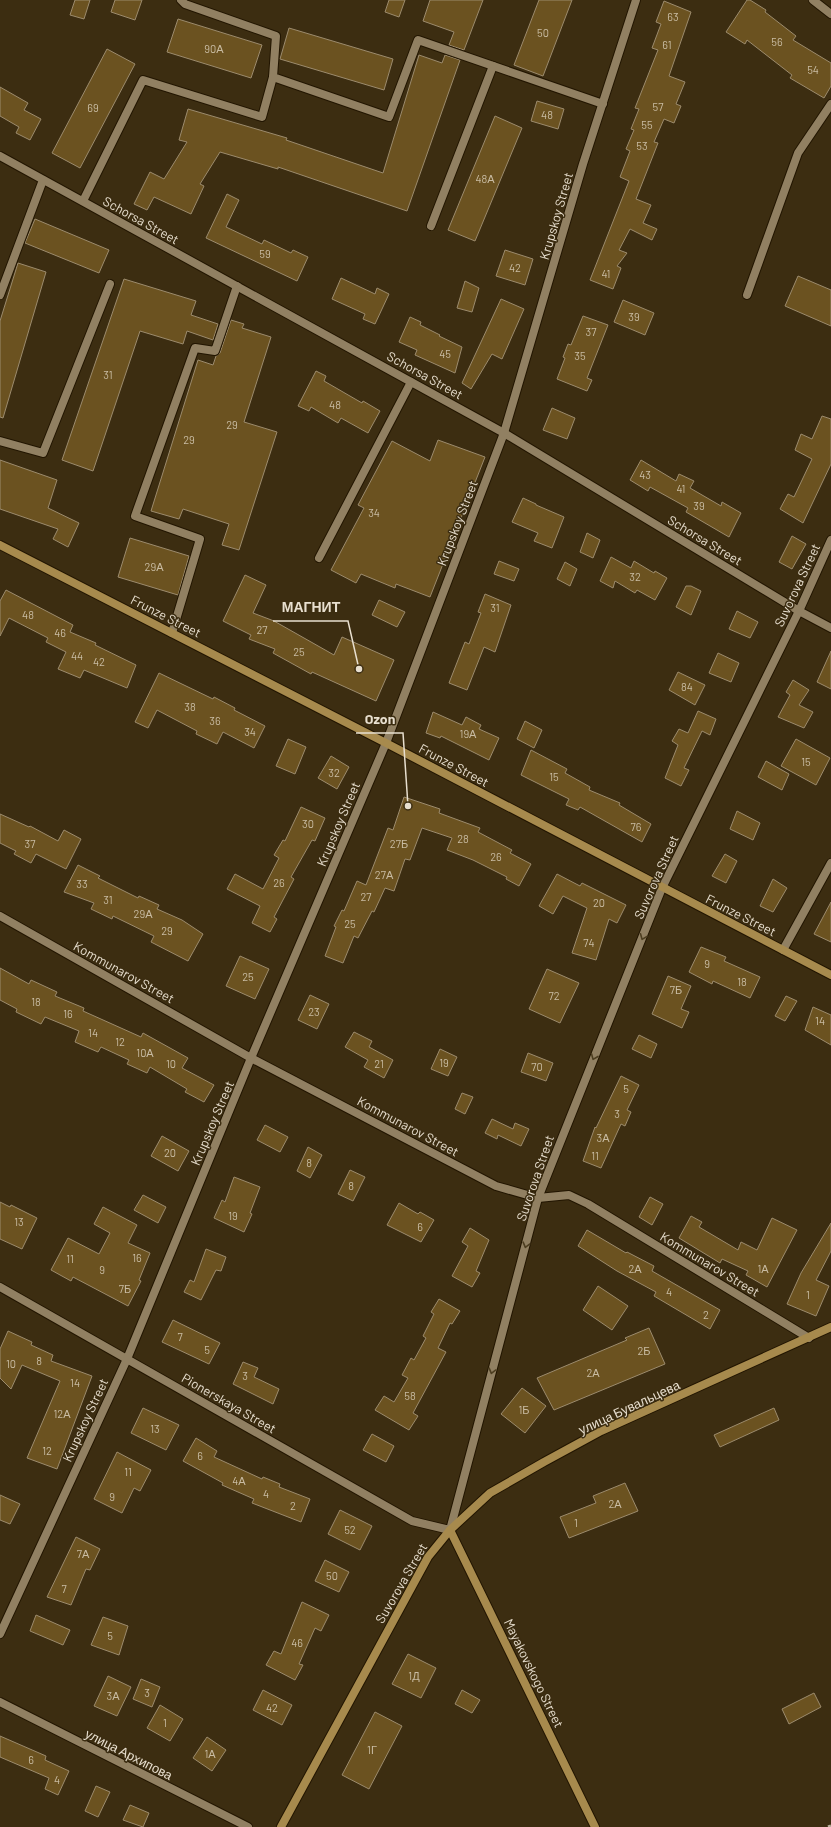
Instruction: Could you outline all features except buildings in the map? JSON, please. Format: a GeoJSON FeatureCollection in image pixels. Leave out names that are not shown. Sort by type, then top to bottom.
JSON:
{"type":"FeatureCollection","features":[{"type":"Feature","properties":{"kind":"main road","name":"Frunze Street"},"geometry":{"type":"LineString","coordinates":[[0,545],[386,743],[831,975]]}},
{"type":"Feature","properties":{"kind":"main road","name":"улица Бувальцева"},"geometry":{"type":"LineString","coordinates":[[450,1530],[490,1493],[601,1431],[831,1327]]}},
{"type":"Feature","properties":{"kind":"main road","name":"Suvorova Street"},"geometry":{"type":"LineString","coordinates":[[281,1827],[428,1557],[450,1530]]}},
{"type":"Feature","properties":{"kind":"main road","name":"Mayakovskogo Street"},"geometry":{"type":"LineString","coordinates":[[450,1530],[595,1827]]}},
{"type":"Feature","properties":{"kind":"street"},"geometry":{"type":"LineString","coordinates":[[82,202],[143,80],[262,117],[273,77],[276,36],[185,4],[181,0]]}},
{"type":"Feature","properties":{"kind":"street","name":"Krupskoy Street"},"geometry":{"type":"LineString","coordinates":[[0,1634],[126,1359],[386,743],[504,433],[602,104],[636,0]]}},
{"type":"Feature","properties":{"kind":"street"},"geometry":{"type":"LineString","coordinates":[[813,0],[831,14]]}},
{"type":"Feature","properties":{"kind":"street"},"geometry":{"type":"LineString","coordinates":[[273,77],[389,116],[418,40],[602,104]]}},
{"type":"Feature","properties":{"kind":"street"},"geometry":{"type":"LineString","coordinates":[[431,226],[493,66]]}},
{"type":"Feature","properties":{"kind":"street"},"geometry":{"type":"LineString","coordinates":[[747,295],[798,154],[831,104]]}},
{"type":"Feature","properties":{"kind":"street","name":"Schorsa Street"},"geometry":{"type":"LineString","coordinates":[[0,156],[504,433],[799,611],[831,628]]}},
{"type":"Feature","properties":{"kind":"street"},"geometry":{"type":"LineString","coordinates":[[0,295],[43,180]]}},
{"type":"Feature","properties":{"kind":"street"},"geometry":{"type":"LineString","coordinates":[[0,441],[43,453],[110,284]]}},
{"type":"Feature","properties":{"kind":"street"},"geometry":{"type":"LineString","coordinates":[[172,633],[200,539],[135,516],[195,348],[215,351],[237,286]]}},
{"type":"Feature","properties":{"kind":"street"},"geometry":{"type":"LineString","coordinates":[[319,558],[412,382]]}},
{"type":"Feature","properties":{"kind":"street","name":"Suvorova Street"},"geometry":{"type":"LineString","coordinates":[[450,1530],[538,1198],[662,888],[799,611],[831,540]]}},
{"type":"Feature","properties":{"kind":"street"},"geometry":{"type":"LineString","coordinates":[[783,950],[831,863]]}},
{"type":"Feature","properties":{"kind":"street","name":"Kommunarov Street"},"geometry":{"type":"LineString","coordinates":[[0,916],[252,1058],[496,1186],[538,1198],[569,1195],[588,1204],[809,1338]]}},
{"type":"Feature","properties":{"kind":"street","name":"Pionerskaya Street"},"geometry":{"type":"LineString","coordinates":[[0,1287],[412,1521],[450,1530]]}},
{"type":"Feature","properties":{"kind":"street","name":"улица Архипова"},"geometry":{"type":"LineString","coordinates":[[0,1702],[248,1827]]}},
{"type":"Feature","properties":{"kind":"place","name":"МАГНИТ"},"geometry":{"type":"Point","coordinates":[359,669]}},
{"type":"Feature","properties":{"kind":"place","name":"Ozon"},"geometry":{"type":"Point","coordinates":[408,806]}}]}
